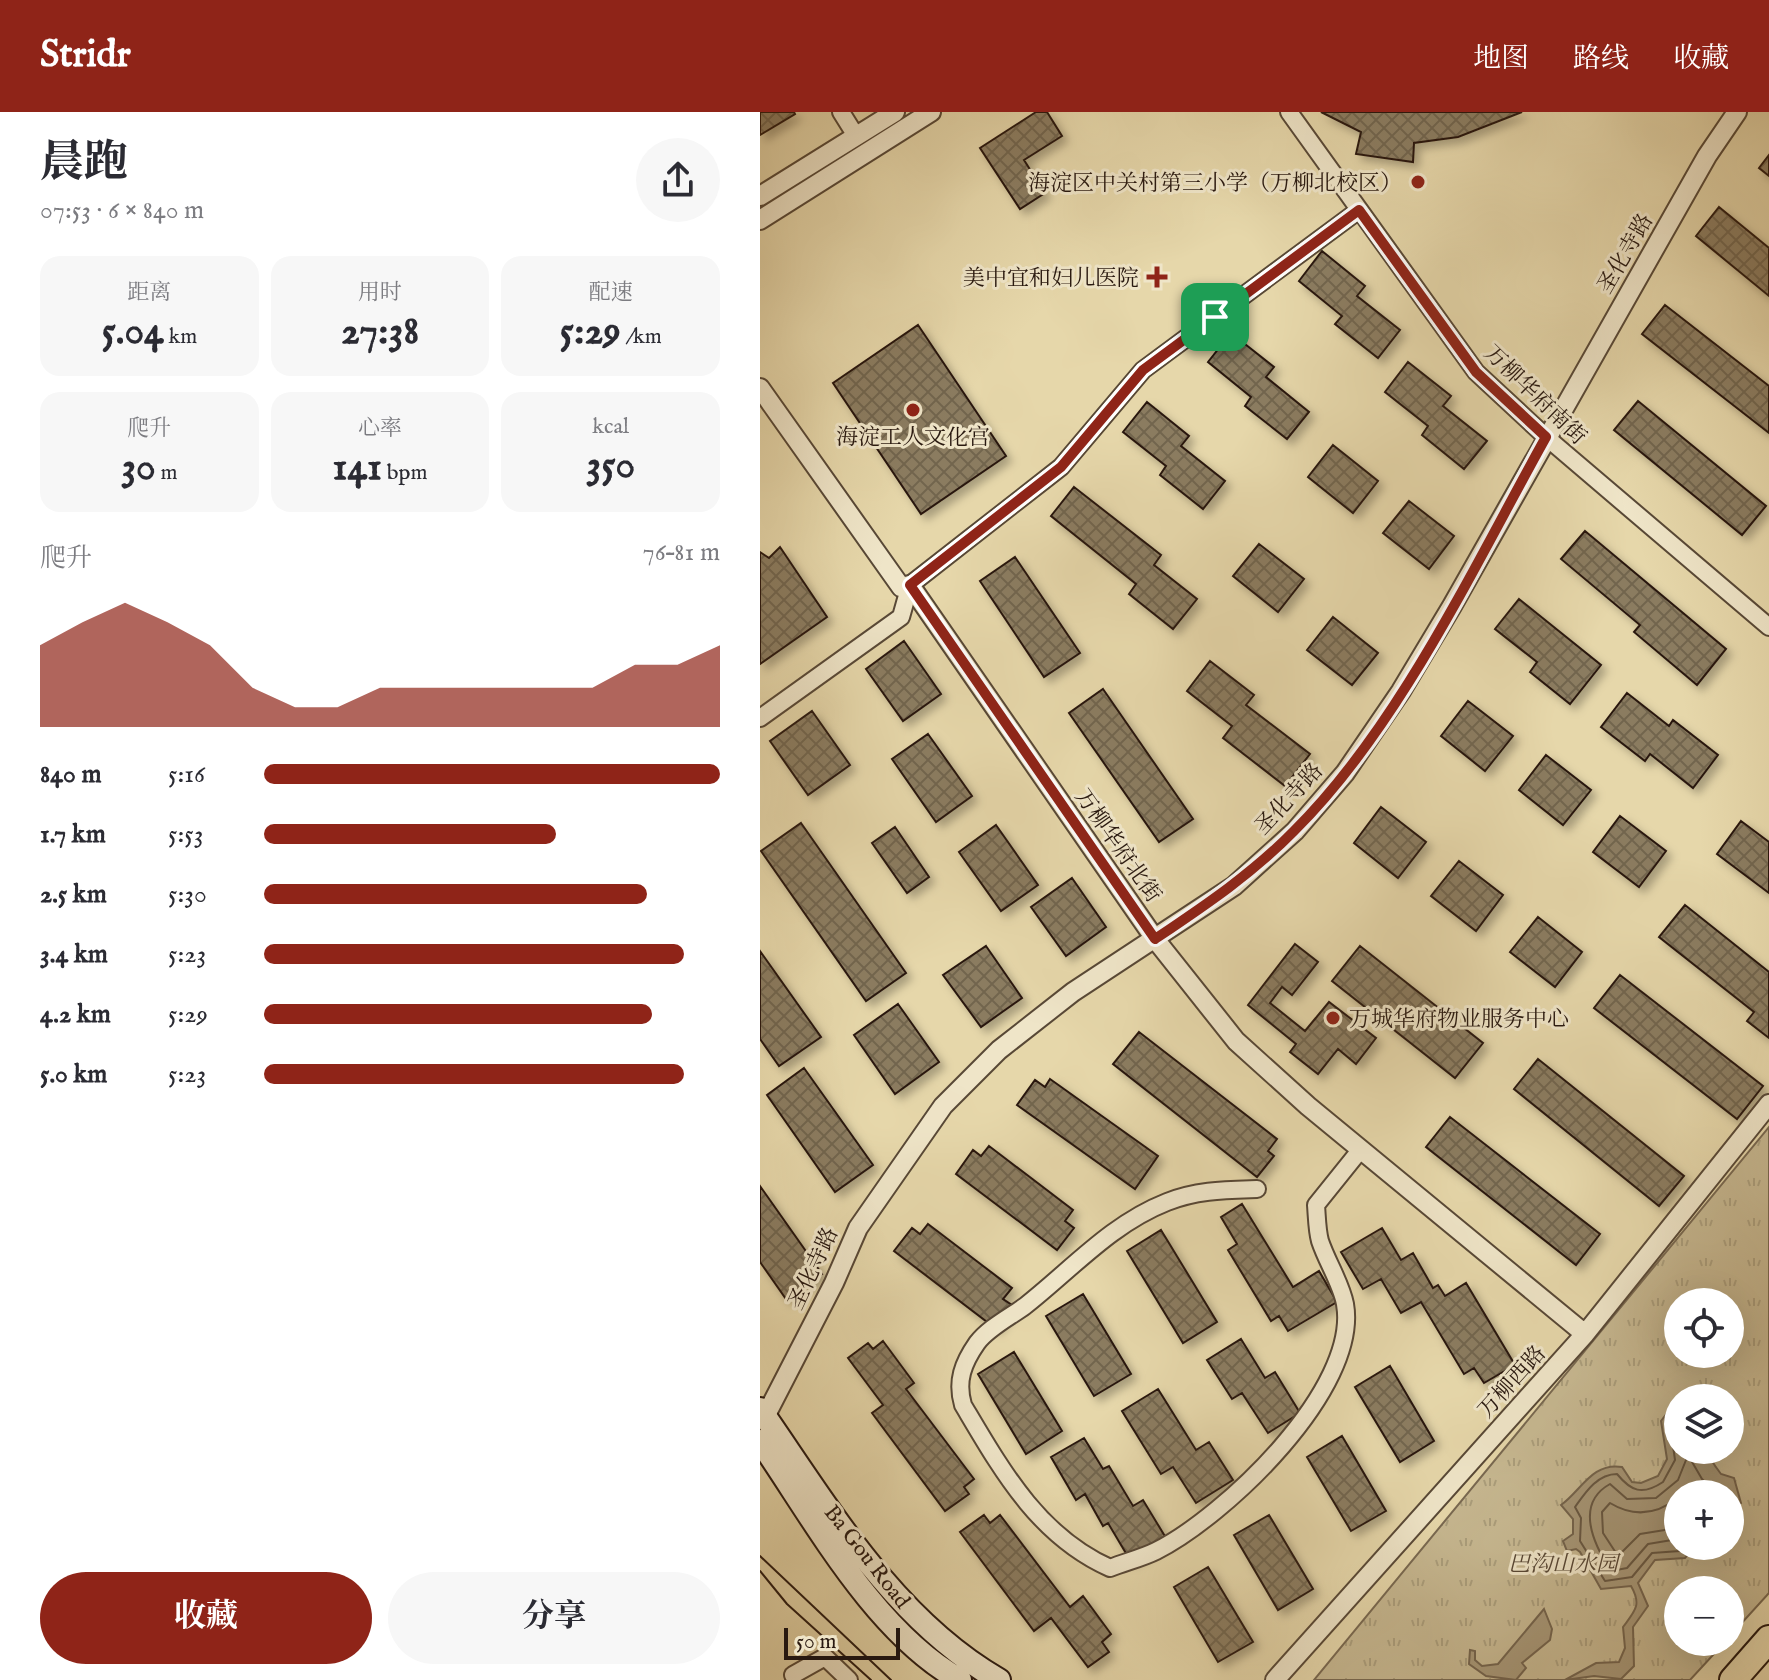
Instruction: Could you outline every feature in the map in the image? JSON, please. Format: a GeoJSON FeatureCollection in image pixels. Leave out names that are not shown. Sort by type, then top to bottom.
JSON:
{"type":"FeatureCollection","features":[{"type":"Feature","properties":{"kind":"highway"},"geometry":{"type":"LineString","coordinates":[[1733,1680],[1769,1639]]}},
{"type":"Feature","properties":{"kind":"main road","name":"Ba Gou Road"},"geometry":{"type":"LineString","coordinates":[[763,1413],[865,1558],[900,1599],[937,1637],[999,1680]]}},
{"type":"Feature","properties":{"kind":"main road","name":"Ba Gou Road"},"geometry":{"type":"LineString","coordinates":[[760,1441],[872,1600],[907,1638],[960,1680]]}},
{"type":"Feature","properties":{"kind":"street"},"geometry":{"type":"LineString","coordinates":[[841,112],[856,136]]}},
{"type":"Feature","properties":{"kind":"street"},"geometry":{"type":"LineString","coordinates":[[760,196],[895,112]]}},
{"type":"Feature","properties":{"kind":"street"},"geometry":{"type":"LineString","coordinates":[[760,220],[931,112]]}},
{"type":"Feature","properties":{"kind":"street","name":"万柳华府南街"},"geometry":{"type":"LineString","coordinates":[[1289,112],[1476,372],[1546,437],[1769,627]]}},
{"type":"Feature","properties":{"kind":"street","name":"圣化寺路"},"geometry":{"type":"LineString","coordinates":[[763,1413],[834,1283],[858,1228],[943,1106],[999,1050],[1048,1011],[1234,886],[1295,831],[1345,773],[1423,655],[1707,156],[1737,112]]}},
{"type":"Feature","properties":{"kind":"street"},"geometry":{"type":"LineString","coordinates":[[760,718],[901,617],[910,585],[1061,467],[1143,370],[1359,210]]}},
{"type":"Feature","properties":{"kind":"street","name":"万柳华府北街"},"geometry":{"type":"LineString","coordinates":[[760,388],[901,587],[910,585],[1155,939],[1236,1041],[1585,1334]]}},
{"type":"Feature","properties":{"kind":"street","name":"万柳西路"},"geometry":{"type":"LineString","coordinates":[[1275,1680],[1585,1334],[1769,1104]]}},
{"type":"Feature","properties":{"kind":"street"},"geometry":{"type":"LineString","coordinates":[[1257,1189],[1209,1190],[1167,1202],[1111,1232],[979,1341],[961,1370],[958,1389],[963,1405],[1027,1503],[1072,1548],[1110,1568],[1156,1551],[1217,1511],[1260,1472],[1316,1401],[1337,1357],[1345,1304],[1319,1238],[1316,1205],[1361,1149]]}},
{"type":"Feature","properties":{"kind":"street"},"geometry":{"type":"LineString","coordinates":[[793,1675],[825,1657],[849,1680]]}},
{"type":"Feature","properties":{"kind":"green space","name":"巴沟山水园"},"geometry":{"type":"Polygon","coordinates":[[[1769,1127],[1769,1593],[1744,1621],[1744,1576],[1664,1576],[1664,1656],[1712,1656],[1690,1680],[1314,1680],[1769,1127]]]}},
{"type":"Feature","properties":{"kind":"water"},"geometry":{"type":"Polygon","coordinates":[[[1664,1464],[1714,1464],[1721,1474],[1735,1480],[1664,1480],[1664,1559],[1655,1560],[1638,1583],[1648,1606],[1633,1627],[1634,1666],[1621,1679],[1594,1676],[1565,1680],[1596,1663],[1619,1662],[1625,1648],[1623,1627],[1634,1612],[1636,1598],[1631,1586],[1601,1589],[1580,1552],[1576,1549],[1567,1551],[1563,1541],[1573,1534],[1573,1519],[1561,1505],[1603,1469],[1622,1467],[1632,1482],[1641,1483],[1658,1476],[1664,1464]]]}},
{"type":"Feature","properties":{"kind":"water"},"geometry":{"type":"Polygon","coordinates":[[[1544,1609],[1552,1629],[1550,1640],[1522,1663],[1526,1668],[1516,1680],[1486,1676],[1469,1664],[1470,1650],[1475,1651],[1475,1660],[1482,1666],[1498,1664],[1544,1609]]]}},
{"type":"Feature","properties":{"kind":"building"},"geometry":{"type":"Polygon","coordinates":[[[760,112],[794,112],[795,114],[760,135],[760,112]]]}},
{"type":"Feature","properties":{"kind":"building"},"geometry":{"type":"Polygon","coordinates":[[[1036,112],[1047,112],[1062,136],[1024,160],[1045,193],[1020,209],[980,148],[1036,112]]]}},
{"type":"Feature","properties":{"kind":"building"},"geometry":{"type":"Polygon","coordinates":[[[1321,112],[1522,112],[1458,137],[1414,143],[1413,162],[1356,154],[1361,132],[1321,112]]]}},
{"type":"Feature","properties":{"kind":"building"},"geometry":{"type":"Polygon","coordinates":[[[1769,155],[1769,176],[1759,168],[1769,155]]]}},
{"type":"Feature","properties":{"kind":"building"},"geometry":{"type":"Polygon","coordinates":[[[1719,207],[1769,248],[1769,296],[1696,236],[1719,207]]]}},
{"type":"Feature","properties":{"kind":"building"},"geometry":{"type":"Polygon","coordinates":[[[1322,251],[1365,286],[1357,296],[1400,330],[1378,358],[1335,324],[1342,316],[1299,281],[1322,251]]]}},
{"type":"Feature","properties":{"kind":"building"},"geometry":{"type":"Polygon","coordinates":[[[1665,305],[1769,386],[1769,433],[1642,334],[1665,305]]]}},
{"type":"Feature","properties":{"kind":"building","name":"海淀工人文化宫"},"geometry":{"type":"Polygon","coordinates":[[[918,325],[1006,456],[921,514],[833,383],[918,325]]]}},
{"type":"Feature","properties":{"kind":"building"},"geometry":{"type":"Polygon","coordinates":[[[1231,333],[1274,367],[1266,377],[1309,412],[1287,439],[1245,406],[1251,397],[1208,362],[1231,333]]]}},
{"type":"Feature","properties":{"kind":"building"},"geometry":{"type":"Polygon","coordinates":[[[1408,362],[1451,396],[1443,406],[1487,441],[1464,469],[1422,435],[1428,426],[1385,392],[1408,362]]]}},
{"type":"Feature","properties":{"kind":"building"},"geometry":{"type":"Polygon","coordinates":[[[1638,401],[1766,506],[1742,535],[1614,430],[1638,401]]]}},
{"type":"Feature","properties":{"kind":"building"},"geometry":{"type":"Polygon","coordinates":[[[1147,402],[1189,436],[1181,446],[1225,481],[1203,509],[1160,475],[1166,466],[1123,432],[1147,402]]]}},
{"type":"Feature","properties":{"kind":"building"},"geometry":{"type":"Polygon","coordinates":[[[1333,445],[1378,481],[1353,513],[1308,477],[1333,445]]]}},
{"type":"Feature","properties":{"kind":"building"},"geometry":{"type":"Polygon","coordinates":[[[1074,487],[1161,555],[1154,565],[1197,599],[1173,629],[1129,594],[1136,584],[1051,516],[1074,487]]]}},
{"type":"Feature","properties":{"kind":"building"},"geometry":{"type":"Polygon","coordinates":[[[1409,501],[1454,536],[1429,569],[1383,533],[1409,501]]]}},
{"type":"Feature","properties":{"kind":"building"},"geometry":{"type":"Polygon","coordinates":[[[1585,531],[1726,649],[1697,685],[1634,632],[1640,625],[1561,559],[1585,531]]]}},
{"type":"Feature","properties":{"kind":"building"},"geometry":{"type":"Polygon","coordinates":[[[1259,544],[1304,579],[1278,612],[1233,576],[1259,544]]]}},
{"type":"Feature","properties":{"kind":"building"},"geometry":{"type":"Polygon","coordinates":[[[780,547],[827,617],[760,664],[760,552],[769,558],[780,547]]]}},
{"type":"Feature","properties":{"kind":"building"},"geometry":{"type":"Polygon","coordinates":[[[1015,557],[1080,653],[1044,677],[980,581],[1015,557]]]}},
{"type":"Feature","properties":{"kind":"building"},"geometry":{"type":"Polygon","coordinates":[[[1519,599],[1601,665],[1570,704],[1530,672],[1537,662],[1495,629],[1519,599]]]}},
{"type":"Feature","properties":{"kind":"building"},"geometry":{"type":"Polygon","coordinates":[[[1333,617],[1378,653],[1352,685],[1307,650],[1333,617]]]}},
{"type":"Feature","properties":{"kind":"building"},"geometry":{"type":"Polygon","coordinates":[[[904,641],[941,694],[903,721],[866,669],[904,641]]]}},
{"type":"Feature","properties":{"kind":"building"},"geometry":{"type":"Polygon","coordinates":[[[1210,661],[1254,695],[1246,705],[1310,754],[1285,786],[1223,738],[1232,726],[1187,691],[1210,661]]]}},
{"type":"Feature","properties":{"kind":"building"},"geometry":{"type":"Polygon","coordinates":[[[1103,689],[1193,819],[1159,842],[1069,713],[1103,689]]]}},
{"type":"Feature","properties":{"kind":"building"},"geometry":{"type":"Polygon","coordinates":[[[1627,693],[1669,726],[1673,720],[1718,755],[1693,788],[1650,754],[1645,761],[1601,727],[1627,693]]]}},
{"type":"Feature","properties":{"kind":"building"},"geometry":{"type":"Polygon","coordinates":[[[1468,701],[1513,736],[1485,771],[1441,736],[1468,701]]]}},
{"type":"Feature","properties":{"kind":"building"},"geometry":{"type":"Polygon","coordinates":[[[812,711],[850,765],[808,795],[770,741],[812,711]]]}},
{"type":"Feature","properties":{"kind":"building"},"geometry":{"type":"Polygon","coordinates":[[[928,734],[972,796],[936,822],[892,759],[928,734]]]}},
{"type":"Feature","properties":{"kind":"building"},"geometry":{"type":"Polygon","coordinates":[[[1546,755],[1591,790],[1563,825],[1519,790],[1546,755]]]}},
{"type":"Feature","properties":{"kind":"building"},"geometry":{"type":"Polygon","coordinates":[[[1381,807],[1426,842],[1398,878],[1354,843],[1381,807]]]}},
{"type":"Feature","properties":{"kind":"building"},"geometry":{"type":"Polygon","coordinates":[[[1620,816],[1666,851],[1639,887],[1593,852],[1620,816]]]}},
{"type":"Feature","properties":{"kind":"building"},"geometry":{"type":"Polygon","coordinates":[[[1741,821],[1769,842],[1769,893],[1717,854],[1741,821]]]}},
{"type":"Feature","properties":{"kind":"building"},"geometry":{"type":"Polygon","coordinates":[[[801,823],[906,973],[866,1001],[761,851],[801,823]]]}},
{"type":"Feature","properties":{"kind":"building"},"geometry":{"type":"Polygon","coordinates":[[[996,825],[1038,885],[1001,911],[959,852],[996,825]]]}},
{"type":"Feature","properties":{"kind":"building"},"geometry":{"type":"Polygon","coordinates":[[[895,827],[929,877],[907,893],[872,843],[895,827]]]}},
{"type":"Feature","properties":{"kind":"building"},"geometry":{"type":"Polygon","coordinates":[[[1459,861],[1503,895],[1476,931],[1431,896],[1459,861]]]}},
{"type":"Feature","properties":{"kind":"building"},"geometry":{"type":"Polygon","coordinates":[[[1072,878],[1106,927],[1066,956],[1031,907],[1072,878]]]}},
{"type":"Feature","properties":{"kind":"building"},"geometry":{"type":"Polygon","coordinates":[[[1685,905],[1769,972],[1769,1038],[1747,1021],[1754,1012],[1659,937],[1685,905]]]}},
{"type":"Feature","properties":{"kind":"building"},"geometry":{"type":"Polygon","coordinates":[[[1538,917],[1582,952],[1555,987],[1510,952],[1538,917]]]}},
{"type":"Feature","properties":{"kind":"building","name":"万城华府物业服务中心"},"geometry":{"type":"Polygon","coordinates":[[[1295,944],[1318,962],[1292,995],[1282,987],[1270,1003],[1305,1031],[1329,1002],[1376,1038],[1356,1064],[1338,1049],[1318,1074],[1290,1052],[1296,1044],[1248,1005],[1295,944]]]}},
{"type":"Feature","properties":{"kind":"building"},"geometry":{"type":"Polygon","coordinates":[[[986,946],[1022,998],[981,1027],[943,975],[986,946]]]}},
{"type":"Feature","properties":{"kind":"building"},"geometry":{"type":"Polygon","coordinates":[[[1360,946],[1483,1043],[1455,1078],[1332,981],[1360,946]]]}},
{"type":"Feature","properties":{"kind":"building"},"geometry":{"type":"Polygon","coordinates":[[[760,951],[821,1037],[779,1066],[760,1039],[760,951]]]}},
{"type":"Feature","properties":{"kind":"building"},"geometry":{"type":"Polygon","coordinates":[[[1620,975],[1763,1086],[1737,1119],[1594,1008],[1620,975]]]}},
{"type":"Feature","properties":{"kind":"building"},"geometry":{"type":"Polygon","coordinates":[[[898,1004],[939,1062],[895,1094],[854,1035],[898,1004]]]}},
{"type":"Feature","properties":{"kind":"building"},"geometry":{"type":"Polygon","coordinates":[[[1139,1032],[1277,1139],[1268,1151],[1274,1156],[1257,1177],[1113,1064],[1139,1032]]]}},
{"type":"Feature","properties":{"kind":"building"},"geometry":{"type":"Polygon","coordinates":[[[1538,1059],[1684,1176],[1659,1206],[1514,1089],[1538,1059]]]}},
{"type":"Feature","properties":{"kind":"building"},"geometry":{"type":"Polygon","coordinates":[[[804,1068],[873,1165],[835,1192],[767,1095],[804,1068]]]}},
{"type":"Feature","properties":{"kind":"building"},"geometry":{"type":"Polygon","coordinates":[[[1050,1079],[1158,1156],[1135,1189],[1017,1105],[1035,1080],[1045,1087],[1050,1079]]]}},
{"type":"Feature","properties":{"kind":"building"},"geometry":{"type":"Polygon","coordinates":[[[1450,1117],[1600,1234],[1576,1265],[1426,1147],[1450,1117]]]}},
{"type":"Feature","properties":{"kind":"building"},"geometry":{"type":"Polygon","coordinates":[[[989,1146],[1073,1210],[1065,1221],[1074,1228],[1057,1250],[956,1174],[973,1150],[981,1156],[989,1146]]]}},
{"type":"Feature","properties":{"kind":"building"},"geometry":{"type":"Polygon","coordinates":[[[760,1186],[822,1274],[786,1299],[760,1262],[760,1186]]]}},
{"type":"Feature","properties":{"kind":"building"},"geometry":{"type":"Polygon","coordinates":[[[1242,1204],[1293,1287],[1319,1271],[1337,1302],[1288,1331],[1279,1316],[1271,1321],[1228,1250],[1237,1244],[1221,1217],[1242,1204]]]}},
{"type":"Feature","properties":{"kind":"building"},"geometry":{"type":"Polygon","coordinates":[[[928,1224],[1012,1288],[1003,1299],[1012,1305],[995,1328],[894,1251],[912,1228],[920,1234],[928,1224]]]}},
{"type":"Feature","properties":{"kind":"building"},"geometry":{"type":"Polygon","coordinates":[[[1382,1228],[1401,1260],[1413,1253],[1433,1288],[1438,1285],[1445,1296],[1466,1283],[1515,1365],[1484,1383],[1474,1368],[1464,1374],[1421,1302],[1401,1313],[1381,1279],[1363,1289],[1341,1252],[1382,1228]]]}},
{"type":"Feature","properties":{"kind":"building"},"geometry":{"type":"Polygon","coordinates":[[[1161,1230],[1217,1322],[1183,1343],[1127,1251],[1161,1230]]]}},
{"type":"Feature","properties":{"kind":"building"},"geometry":{"type":"Polygon","coordinates":[[[1083,1294],[1131,1374],[1094,1396],[1046,1316],[1083,1294]]]}},
{"type":"Feature","properties":{"kind":"building"},"geometry":{"type":"Polygon","coordinates":[[[1241,1339],[1265,1378],[1275,1372],[1300,1413],[1268,1433],[1242,1393],[1232,1399],[1207,1360],[1241,1339]]]}},
{"type":"Feature","properties":{"kind":"building"},"geometry":{"type":"Polygon","coordinates":[[[883,1341],[914,1383],[906,1389],[974,1479],[964,1487],[969,1494],[945,1511],[872,1413],[883,1405],[848,1358],[868,1343],[873,1349],[883,1341]]]}},
{"type":"Feature","properties":{"kind":"building"},"geometry":{"type":"Polygon","coordinates":[[[1014,1352],[1062,1431],[1026,1454],[978,1374],[1014,1352]]]}},
{"type":"Feature","properties":{"kind":"building"},"geometry":{"type":"Polygon","coordinates":[[[1390,1366],[1434,1441],[1400,1462],[1355,1387],[1390,1366]]]}},
{"type":"Feature","properties":{"kind":"building"},"geometry":{"type":"Polygon","coordinates":[[[1158,1389],[1196,1450],[1209,1442],[1233,1480],[1196,1503],[1173,1467],[1161,1474],[1122,1411],[1158,1389]]]}},
{"type":"Feature","properties":{"kind":"building"},"geometry":{"type":"Polygon","coordinates":[[[1342,1436],[1386,1511],[1351,1531],[1307,1457],[1342,1436]]]}},
{"type":"Feature","properties":{"kind":"building"},"geometry":{"type":"Polygon","coordinates":[[[1084,1438],[1103,1469],[1109,1466],[1133,1506],[1143,1500],[1166,1538],[1130,1560],[1108,1523],[1103,1526],[1085,1494],[1076,1500],[1051,1457],[1084,1438]]]}},
{"type":"Feature","properties":{"kind":"building"},"geometry":{"type":"Polygon","coordinates":[[[984,1515],[990,1523],[1000,1515],[1070,1607],[1083,1596],[1111,1634],[1102,1642],[1109,1652],[1088,1667],[1051,1618],[1034,1631],[960,1532],[984,1515]]]}},
{"type":"Feature","properties":{"kind":"building"},"geometry":{"type":"Polygon","coordinates":[[[1269,1515],[1313,1589],[1278,1610],[1234,1535],[1269,1515]]]}},
{"type":"Feature","properties":{"kind":"building"},"geometry":{"type":"Polygon","coordinates":[[[1208,1567],[1253,1642],[1218,1662],[1174,1587],[1208,1567]]]}},
{"type":"Feature","properties":{"kind":"tram line"},"geometry":{"type":"LineString","coordinates":[[760,1556],[891,1680]]}},
{"type":"Feature","properties":{"kind":"tram line"},"geometry":{"type":"LineString","coordinates":[[760,1571],[787,1604],[871,1680]]}},
{"type":"Feature","properties":{"kind":"place","name":"海淀区中关村第三小学（万柳北校区）"},"geometry":{"type":"Point","coordinates":[1418,182]}},
{"type":"Feature","properties":{"kind":"place","name":"美中宜和妇儿医院"},"geometry":{"type":"Point","coordinates":[1157,277]}},
{"type":"Feature","properties":{"kind":"place","name":"海淀工人文化宫"},"geometry":{"type":"Point","coordinates":[913,410]}},
{"type":"Feature","properties":{"kind":"place","name":"万城华府物业服务中心"},"geometry":{"type":"Point","coordinates":[1333,1018]}},
{"type":"Feature","properties":{"kind":"route"},"geometry":{"type":"LineString","coordinates":[[1359,210],[1476,372],[1546,437],[1452,606],[1401,691],[1345,773],[1295,831],[1234,886],[1155,939],[910,585],[1061,467],[1143,370],[1215,317],[1359,210]]}}]}
